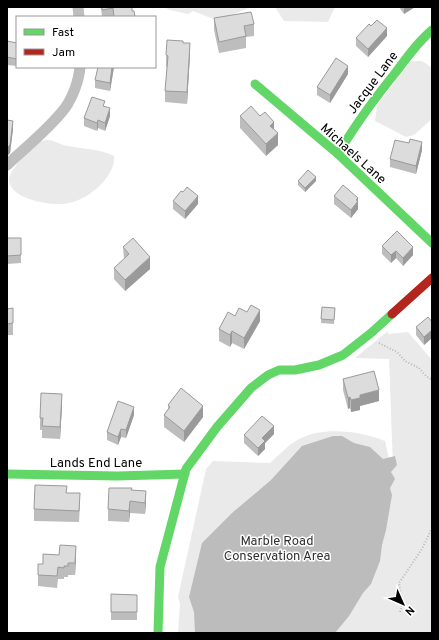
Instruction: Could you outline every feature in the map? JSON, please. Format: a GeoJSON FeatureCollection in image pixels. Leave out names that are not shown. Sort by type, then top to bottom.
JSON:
{"type":"FeatureCollection","features":[{"type":"Feature","properties":{"kind":"street","name":"Jacque Lane"},"geometry":{"type":"LineString","coordinates":[[338,154],[353,129],[388,82],[416,46],[432,30]]}},
{"type":"Feature","properties":{"kind":"street"},"geometry":{"type":"LineString","coordinates":[[7,165],[65,108],[73,91],[80,68]]}},
{"type":"Feature","properties":{"kind":"street","name":"Michaels Lane"},"geometry":{"type":"LineString","coordinates":[[255,84],[338,154],[432,243]]}},
{"type":"Feature","properties":{"kind":"street"},"geometry":{"type":"LineString","coordinates":[[158,633],[160,567],[174,510],[186,469],[217,427],[251,388],[268,375],[279,370],[295,370],[319,365],[343,355],[369,335],[432,278]]}},
{"type":"Feature","properties":{"kind":"street","name":"Lands End Lane"},"geometry":{"type":"LineString","coordinates":[[7,474],[117,476],[185,474]]}},
{"type":"Feature","properties":{"kind":"path"},"geometry":{"type":"LineString","coordinates":[[369,335],[382,345],[396,352],[405,361],[419,368],[432,380]]}},
{"type":"Feature","properties":{"kind":"path"},"geometry":{"type":"LineString","coordinates":[[400,612],[402,604],[399,583],[422,550],[432,528]]}},
{"type":"Feature","properties":{"kind":"green space"},"geometry":{"type":"Polygon","coordinates":[[[164,7],[251,7],[231,15],[215,19],[193,11],[188,14],[164,7]]]}},
{"type":"Feature","properties":{"kind":"green space"},"geometry":{"type":"Polygon","coordinates":[[[275,7],[335,7],[328,22],[284,21],[275,7]]]}},
{"type":"Feature","properties":{"kind":"green space"},"geometry":{"type":"Polygon","coordinates":[[[410,61],[422,61],[432,68],[432,119],[414,135],[406,137],[375,121],[377,106],[410,61]]]}},
{"type":"Feature","properties":{"kind":"green space"},"geometry":{"type":"Polygon","coordinates":[[[47,140],[114,156],[112,169],[95,190],[74,202],[56,204],[31,200],[16,192],[9,181],[10,174],[32,145],[37,142],[47,140]]]}},
{"type":"Feature","properties":{"kind":"green space","name":"Marble Road Conservation Area"},"geometry":{"type":"Polygon","coordinates":[[[388,331],[388,334],[408,332],[432,360],[432,633],[178,633],[180,604],[178,597],[206,469],[213,461],[270,463],[299,439],[319,432],[342,431],[365,435],[385,441],[389,459],[393,467],[389,359],[355,358],[388,331]]]}},
{"type":"Feature","properties":{"kind":"shaded area"},"geometry":{"type":"Polygon","coordinates":[[[333,436],[342,436],[354,443],[370,447],[383,459],[395,456],[397,465],[391,472],[395,479],[390,488],[392,495],[380,561],[371,584],[363,593],[349,616],[335,633],[195,633],[194,612],[189,597],[202,543],[232,513],[271,480],[302,446],[333,436]]]}},
{"type":"Feature","properties":{"kind":"building"},"geometry":{"type":"Polygon","coordinates":[[[102,7],[132,7],[132,11],[134,11],[135,16],[114,16],[113,8],[102,10],[102,7]]]}},
{"type":"Feature","properties":{"kind":"building"},"geometry":{"type":"Polygon","coordinates":[[[251,12],[254,24],[244,26],[246,36],[219,42],[214,18],[251,12]]]}},
{"type":"Feature","properties":{"kind":"building"},"geometry":{"type":"Polygon","coordinates":[[[377,20],[387,28],[368,49],[356,38],[369,24],[371,26],[377,20]]]}},
{"type":"Feature","properties":{"kind":"building"},"geometry":{"type":"Polygon","coordinates":[[[167,40],[190,43],[187,92],[165,91],[168,56],[166,55],[167,40]]]}},
{"type":"Feature","properties":{"kind":"building"},"geometry":{"type":"Polygon","coordinates":[[[7,41],[16,43],[16,59],[7,57],[7,41]]]}},
{"type":"Feature","properties":{"kind":"building"},"geometry":{"type":"Polygon","coordinates":[[[336,58],[348,66],[330,95],[317,87],[336,58]]]}},
{"type":"Feature","properties":{"kind":"building"},"geometry":{"type":"Polygon","coordinates":[[[98,68],[112,68],[110,83],[95,80],[98,68]]]}},
{"type":"Feature","properties":{"kind":"building"},"geometry":{"type":"Polygon","coordinates":[[[92,97],[105,101],[103,106],[110,108],[105,123],[98,120],[97,123],[84,118],[92,97]]]}},
{"type":"Feature","properties":{"kind":"building"},"geometry":{"type":"Polygon","coordinates":[[[251,106],[260,116],[265,112],[274,122],[270,126],[278,133],[266,144],[240,116],[251,106]]]}},
{"type":"Feature","properties":{"kind":"building"},"geometry":{"type":"Polygon","coordinates":[[[7,120],[13,121],[10,145],[8,147],[7,147],[7,120]]]}},
{"type":"Feature","properties":{"kind":"building"},"geometry":{"type":"Polygon","coordinates":[[[410,139],[422,142],[416,166],[390,159],[395,140],[409,143],[410,139]]]}},
{"type":"Feature","properties":{"kind":"building"},"geometry":{"type":"Polygon","coordinates":[[[308,170],[316,177],[305,188],[298,181],[308,170]]]}},
{"type":"Feature","properties":{"kind":"building"},"geometry":{"type":"Polygon","coordinates":[[[343,185],[358,198],[356,200],[358,201],[351,210],[334,196],[343,185]]]}},
{"type":"Feature","properties":{"kind":"building"},"geometry":{"type":"Polygon","coordinates":[[[187,187],[198,196],[185,211],[173,201],[181,191],[183,192],[187,187]]]}},
{"type":"Feature","properties":{"kind":"building"},"geometry":{"type":"Polygon","coordinates":[[[397,231],[413,247],[403,258],[396,251],[391,255],[382,246],[397,231]]]}},
{"type":"Feature","properties":{"kind":"building"},"geometry":{"type":"Polygon","coordinates":[[[7,238],[21,238],[21,255],[7,256],[7,238]]]}},
{"type":"Feature","properties":{"kind":"building"},"geometry":{"type":"Polygon","coordinates":[[[133,238],[150,257],[125,280],[114,268],[129,254],[123,247],[133,238]]]}},
{"type":"Feature","properties":{"kind":"building"},"geometry":{"type":"Polygon","coordinates":[[[251,305],[260,310],[244,338],[232,331],[230,335],[219,329],[228,312],[235,316],[239,308],[247,312],[251,305]]]}},
{"type":"Feature","properties":{"kind":"building"},"geometry":{"type":"Polygon","coordinates":[[[322,307],[335,308],[334,320],[321,319],[322,307]]]}},
{"type":"Feature","properties":{"kind":"building"},"geometry":{"type":"Polygon","coordinates":[[[13,308],[13,323],[7,324],[7,309],[13,308]]]}},
{"type":"Feature","properties":{"kind":"building"},"geometry":{"type":"Polygon","coordinates":[[[428,317],[432,322],[432,330],[424,337],[416,327],[428,317]]]}},
{"type":"Feature","properties":{"kind":"building"},"geometry":{"type":"Polygon","coordinates":[[[374,371],[379,390],[360,395],[360,398],[351,400],[350,397],[348,398],[343,379],[374,371]]]}},
{"type":"Feature","properties":{"kind":"building"},"geometry":{"type":"Polygon","coordinates":[[[181,388],[203,406],[184,431],[164,415],[170,407],[168,405],[181,388]]]}},
{"type":"Feature","properties":{"kind":"building"},"geometry":{"type":"Polygon","coordinates":[[[41,393],[62,394],[60,427],[42,426],[43,418],[40,418],[41,393]]]}},
{"type":"Feature","properties":{"kind":"building"},"geometry":{"type":"Polygon","coordinates":[[[118,401],[134,407],[126,430],[121,429],[118,437],[107,432],[118,401]]]}},
{"type":"Feature","properties":{"kind":"building"},"geometry":{"type":"Polygon","coordinates":[[[262,416],[274,426],[262,438],[265,441],[258,448],[244,435],[262,416]]]}},
{"type":"Feature","properties":{"kind":"building"},"geometry":{"type":"Polygon","coordinates":[[[35,485],[67,486],[66,493],[80,493],[79,511],[34,509],[35,485]]]}},
{"type":"Feature","properties":{"kind":"building"},"geometry":{"type":"Polygon","coordinates":[[[109,488],[132,488],[131,490],[146,491],[145,503],[130,501],[129,511],[108,509],[109,488]]]}},
{"type":"Feature","properties":{"kind":"building"},"geometry":{"type":"Polygon","coordinates":[[[60,545],[76,546],[75,563],[68,563],[68,566],[64,566],[64,568],[58,567],[57,576],[38,575],[38,564],[43,564],[43,554],[59,555],[60,545]]]}},
{"type":"Feature","properties":{"kind":"building"},"geometry":{"type":"Polygon","coordinates":[[[111,594],[137,595],[137,612],[111,612],[111,594]]]}},
{"type":"Feature","properties":{"kind":"traffic: fast"},"geometry":{"type":"LineString","coordinates":[[338,154],[358,122],[380,92],[413,50],[432,30]]}},
{"type":"Feature","properties":{"kind":"traffic: fast"},"geometry":{"type":"LineString","coordinates":[[255,84],[338,154],[432,243]]}},
{"type":"Feature","properties":{"kind":"traffic: fast"},"geometry":{"type":"LineString","coordinates":[[158,633],[160,567],[186,469],[217,427],[251,388],[268,375],[279,370],[295,370],[319,365],[343,355],[392,314]]}},
{"type":"Feature","properties":{"kind":"traffic: fast"},"geometry":{"type":"LineString","coordinates":[[7,474],[117,476],[185,474]]}},
{"type":"Feature","properties":{"kind":"traffic: jam"},"geometry":{"type":"LineString","coordinates":[[392,314],[432,278]]}}]}
